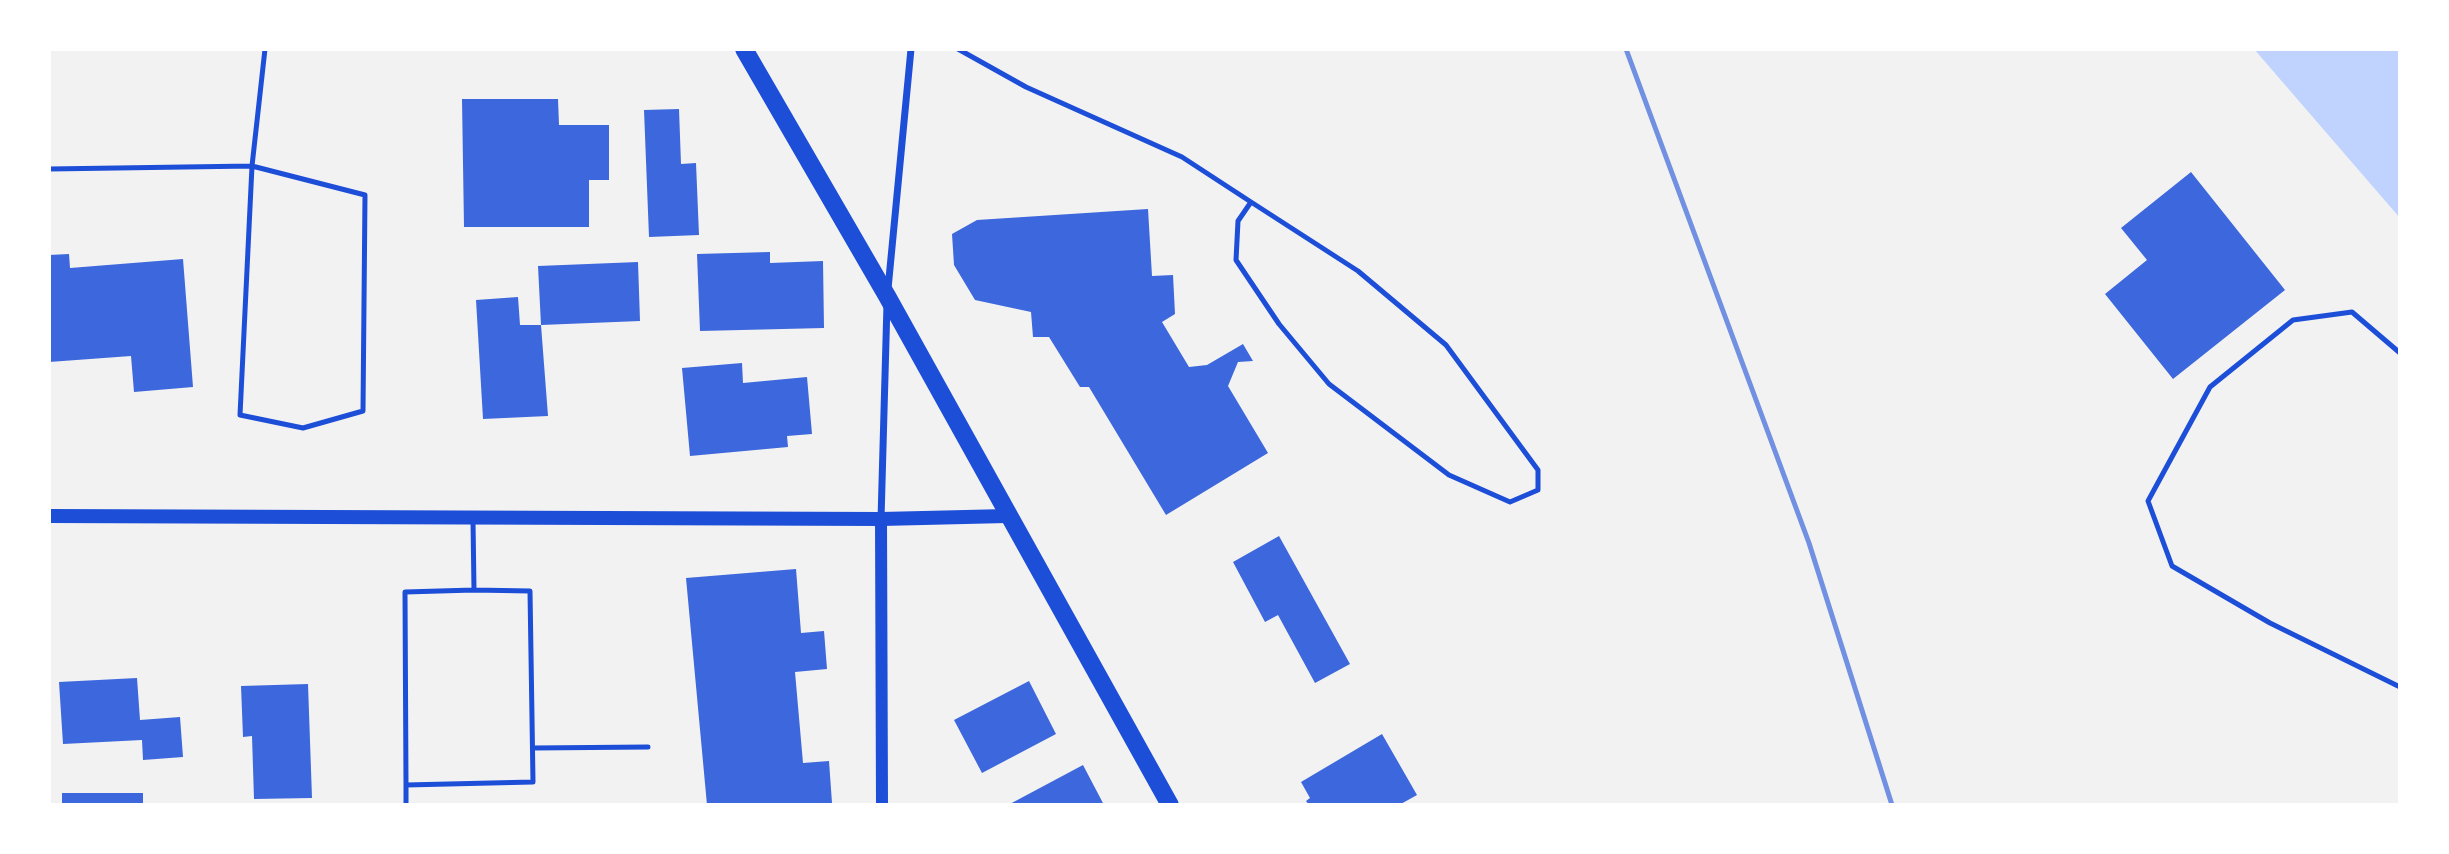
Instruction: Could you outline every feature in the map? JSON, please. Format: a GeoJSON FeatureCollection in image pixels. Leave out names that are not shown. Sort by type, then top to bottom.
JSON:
{"type":"FeatureCollection","features":[{"type":"Feature","properties":{"kind":"main road"},"geometry":{"type":"LineString","coordinates":[[744,49],[887,296],[1007,516],[1171,805]]}},
{"type":"Feature","properties":{"kind":"main road"},"geometry":{"type":"LineString","coordinates":[[49,516],[881,519],[1007,516]]}},
{"type":"Feature","properties":{"kind":"street"},"geometry":{"type":"LineString","coordinates":[[883,805],[881,519],[887,296],[912,49]]}},
{"type":"Feature","properties":{"kind":"lane"},"geometry":{"type":"LineString","coordinates":[[49,169],[252,166],[365,195],[363,411],[303,428],[240,415],[252,166],[265,49]]}},
{"type":"Feature","properties":{"kind":"lane"},"geometry":{"type":"LineString","coordinates":[[958,49],[1026,87],[1182,157],[1358,271],[1446,345],[1538,470],[1538,490],[1510,502],[1449,475],[1329,384],[1279,324],[1236,260],[1238,220],[1251,202]]}},
{"type":"Feature","properties":{"kind":"lane"},"geometry":{"type":"LineString","coordinates":[[2400,354],[2352,312],[2293,320],[2210,387],[2148,501],[2172,566],[2270,623],[2400,687]]}},
{"type":"Feature","properties":{"kind":"lane"},"geometry":{"type":"LineString","coordinates":[[473,517],[474,590]]}},
{"type":"Feature","properties":{"kind":"lane"},"geometry":{"type":"LineString","coordinates":[[405,785],[533,782],[530,591],[405,592],[405,785],[406,805]]}},
{"type":"Feature","properties":{"kind":"lane"},"geometry":{"type":"LineString","coordinates":[[533,748],[648,747]]}},
{"type":"Feature","properties":{"kind":"water"},"geometry":{"type":"Polygon","coordinates":[[[2254,49],[2400,49],[2400,218],[2254,49]]]}},
{"type":"Feature","properties":{"kind":"building"},"geometry":{"type":"Polygon","coordinates":[[[462,99],[558,99],[559,125],[609,125],[609,180],[589,180],[589,227],[464,227],[462,99]]]}},
{"type":"Feature","properties":{"kind":"building"},"geometry":{"type":"Polygon","coordinates":[[[679,109],[681,164],[696,163],[699,235],[649,237],[644,110],[679,109]]]}},
{"type":"Feature","properties":{"kind":"building"},"geometry":{"type":"Polygon","coordinates":[[[2191,172],[2285,290],[2173,379],[2105,294],[2147,260],[2121,228],[2191,172]]]}},
{"type":"Feature","properties":{"kind":"building"},"geometry":{"type":"Polygon","coordinates":[[[1148,209],[1152,276],[1173,275],[1175,314],[1162,322],[1189,367],[1207,365],[1243,344],[1253,361],[1238,362],[1228,386],[1268,453],[1166,515],[1089,387],[1080,387],[1049,337],[1033,337],[1031,312],[975,300],[954,265],[952,234],[977,220],[1148,209]]]}},
{"type":"Feature","properties":{"kind":"building"},"geometry":{"type":"Polygon","coordinates":[[[770,252],[770,263],[823,261],[824,328],[700,331],[697,254],[770,252]]]}},
{"type":"Feature","properties":{"kind":"building"},"geometry":{"type":"Polygon","coordinates":[[[69,254],[70,268],[183,259],[193,387],[134,392],[131,356],[49,362],[49,255],[69,254]]]}},
{"type":"Feature","properties":{"kind":"building"},"geometry":{"type":"Polygon","coordinates":[[[638,262],[640,321],[541,325],[538,266],[638,262]]]}},
{"type":"Feature","properties":{"kind":"building"},"geometry":{"type":"Polygon","coordinates":[[[518,297],[520,325],[541,325],[548,416],[483,419],[476,300],[518,297]]]}},
{"type":"Feature","properties":{"kind":"building"},"geometry":{"type":"Polygon","coordinates":[[[742,363],[743,383],[807,377],[812,434],[787,436],[788,447],[690,456],[682,368],[742,363]]]}},
{"type":"Feature","properties":{"kind":"building"},"geometry":{"type":"Polygon","coordinates":[[[1279,536],[1350,664],[1315,683],[1278,615],[1265,622],[1233,562],[1279,536]]]}},
{"type":"Feature","properties":{"kind":"building"},"geometry":{"type":"Polygon","coordinates":[[[796,569],[801,633],[824,631],[827,669],[795,672],[803,763],[829,761],[832,803],[707,805],[686,578],[796,569]]]}},
{"type":"Feature","properties":{"kind":"building"},"geometry":{"type":"Polygon","coordinates":[[[137,678],[140,720],[180,717],[183,757],[143,760],[142,740],[63,744],[59,682],[137,678]]]}},
{"type":"Feature","properties":{"kind":"building"},"geometry":{"type":"Polygon","coordinates":[[[1029,681],[1056,734],[982,773],[954,720],[1029,681]]]}},
{"type":"Feature","properties":{"kind":"building"},"geometry":{"type":"Polygon","coordinates":[[[308,684],[312,798],[254,799],[252,736],[243,737],[241,686],[308,684]]]}},
{"type":"Feature","properties":{"kind":"building"},"geometry":{"type":"Polygon","coordinates":[[[1382,734],[1417,795],[1399,805],[1309,805],[1306,801],[1310,798],[1301,782],[1382,734]]]}},
{"type":"Feature","properties":{"kind":"building"},"geometry":{"type":"Polygon","coordinates":[[[1083,765],[1104,805],[1008,805],[1083,765]]]}},
{"type":"Feature","properties":{"kind":"building"},"geometry":{"type":"Polygon","coordinates":[[[62,793],[143,793],[143,805],[62,805],[62,793]]]}},
{"type":"Feature","properties":{"kind":"railway"},"geometry":{"type":"LineString","coordinates":[[1626,49],[1809,543],[1892,805]]}}]}
